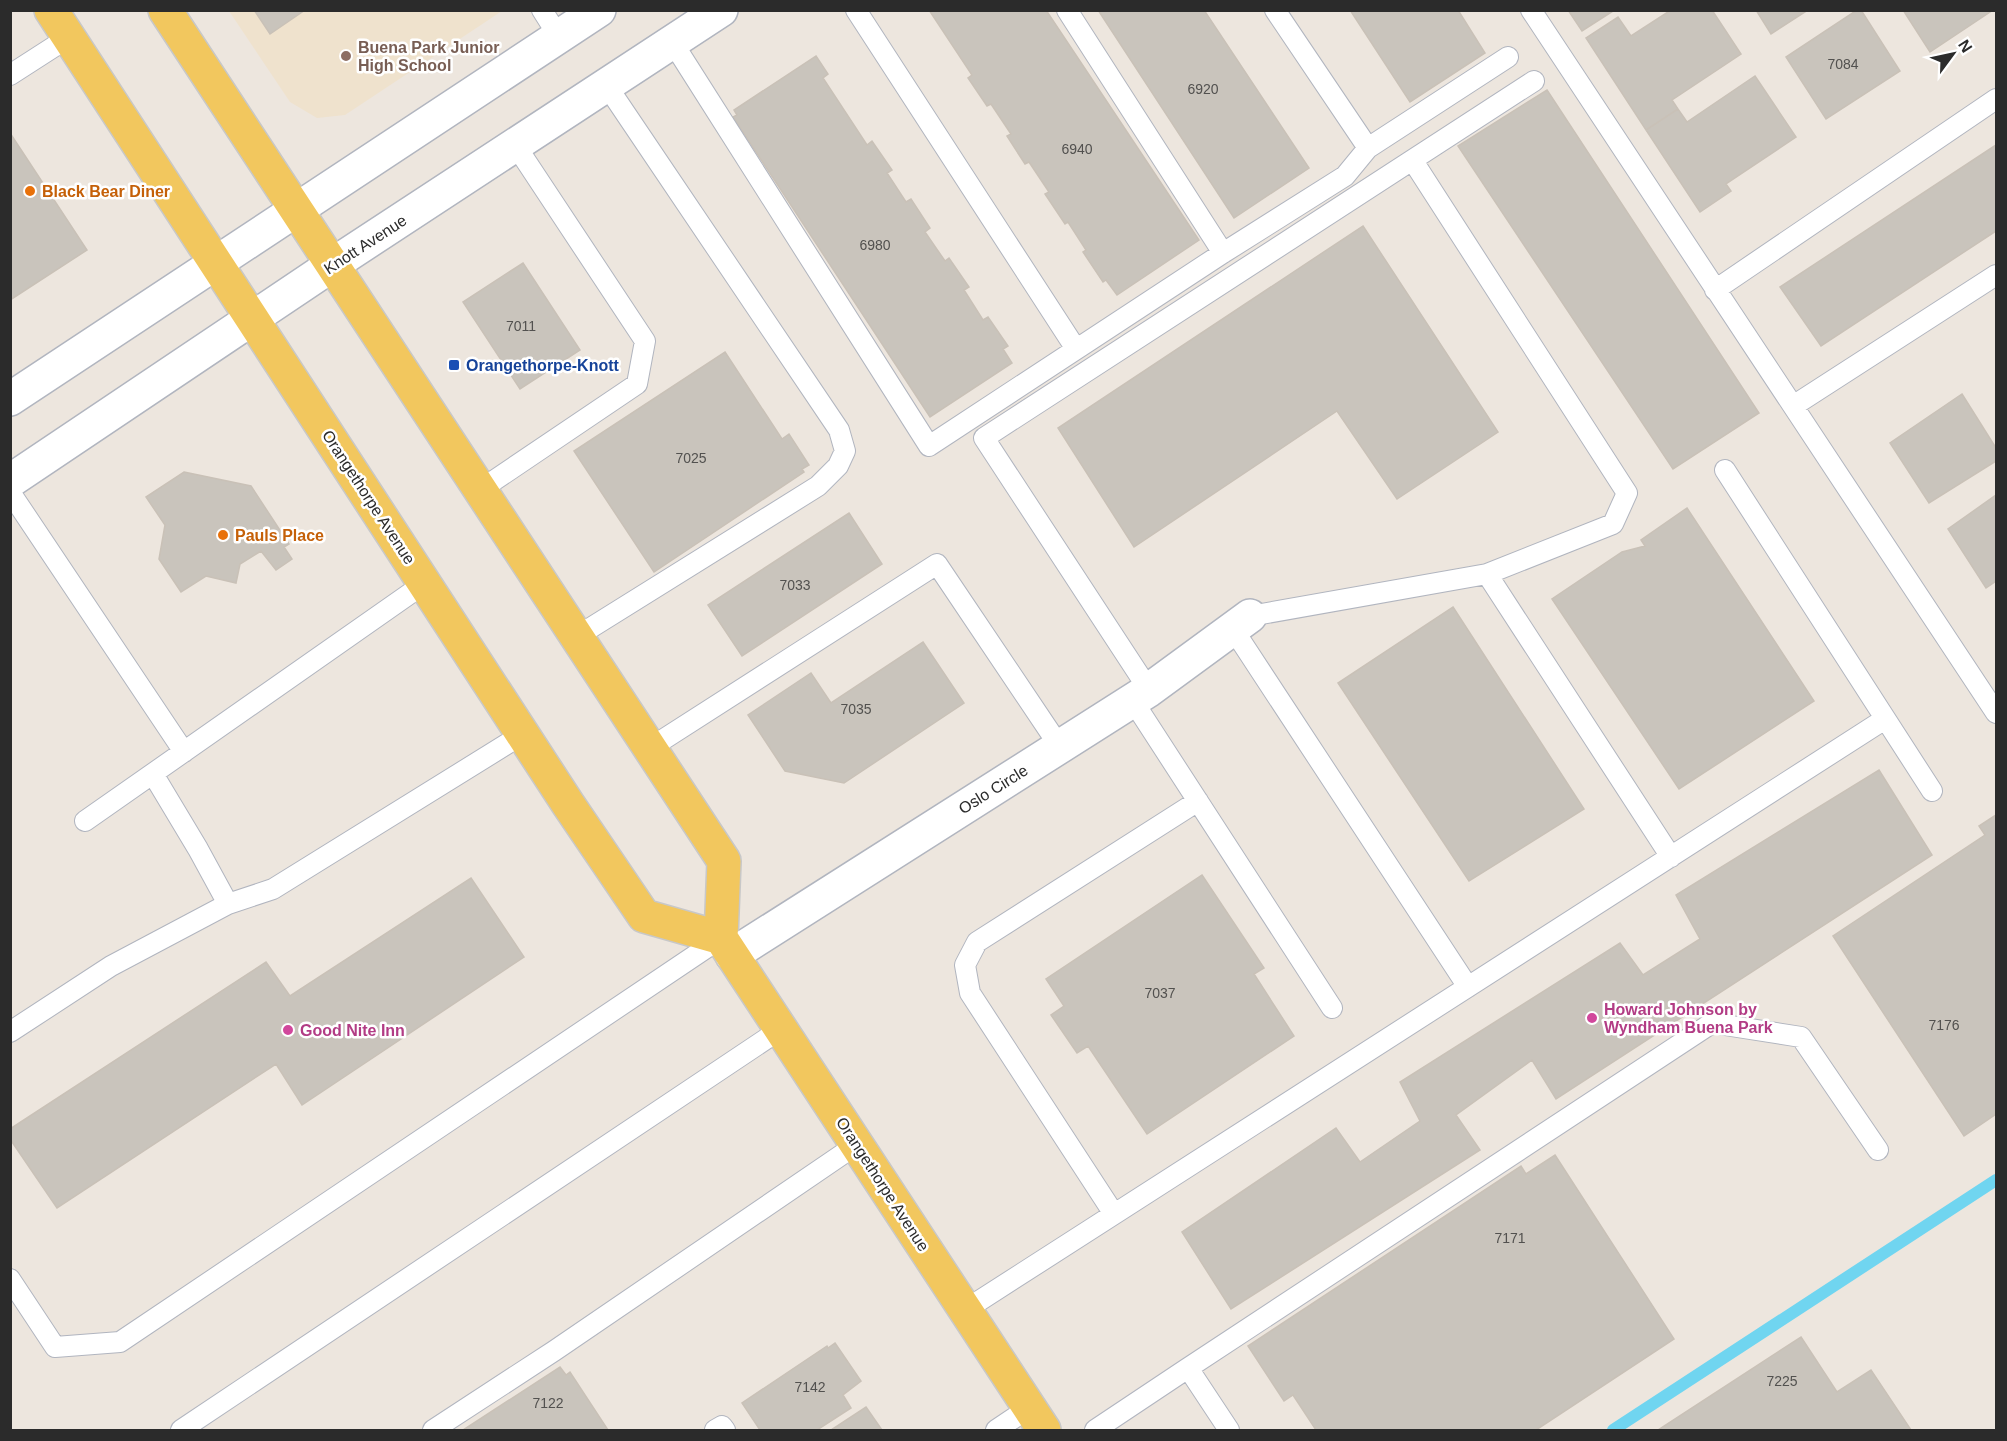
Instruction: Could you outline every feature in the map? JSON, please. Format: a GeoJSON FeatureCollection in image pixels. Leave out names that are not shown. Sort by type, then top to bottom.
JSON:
{"type":"FeatureCollection","features":[{"type":"Feature","properties":{"kind":"main road"},"geometry":{"type":"LineString","coordinates":[[165,10],[723,861],[726,947]]}},
{"type":"Feature","properties":{"kind":"main road"},"geometry":{"type":"LineString","coordinates":[[10,399],[297,212],[550,24],[598,10]]}},
{"type":"Feature","properties":{"kind":"main road","name":"Knott Avenue"},"geometry":{"type":"LineString","coordinates":[[10,481],[332,265],[722,10]]}},
{"type":"Feature","properties":{"kind":"main road","name":"Orangethorpe Avenue"},"geometry":{"type":"LineString","coordinates":[[60,24],[523,734],[645,916],[726,947],[1037,1419]]}},
{"type":"Feature","properties":{"kind":"main road","name":"Oslo Circle"},"geometry":{"type":"LineString","coordinates":[[726,947],[1059,747],[1141,695],[1241,622]]}},
{"type":"Feature","properties":{"kind":"lane"},"geometry":{"type":"LineString","coordinates":[[856,10],[1076,349]]}},
{"type":"Feature","properties":{"kind":"lane"},"geometry":{"type":"LineString","coordinates":[[1067,10],[1223,253]]}},
{"type":"Feature","properties":{"kind":"lane"},"geometry":{"type":"LineString","coordinates":[[1275,10],[1368,148]]}},
{"type":"Feature","properties":{"kind":"lane"},"geometry":{"type":"LineString","coordinates":[[1531,10],[1996,713]]}},
{"type":"Feature","properties":{"kind":"lane"},"geometry":{"type":"LineString","coordinates":[[10,75],[60,24]]}},
{"type":"Feature","properties":{"kind":"lane"},"geometry":{"type":"LineString","coordinates":[[674,42],[929,446],[1223,253],[1345,176],[1368,148],[1508,57]]}},
{"type":"Feature","properties":{"kind":"lane"},"geometry":{"type":"LineString","coordinates":[[1332,1008],[1198,801],[1141,695],[984,438],[1534,81]]}},
{"type":"Feature","properties":{"kind":"lane"},"geometry":{"type":"LineString","coordinates":[[576,637],[818,486],[838,466],[845,451],[839,430],[608,86]]}},
{"type":"Feature","properties":{"kind":"lane"},"geometry":{"type":"LineString","coordinates":[[1715,290],[1996,99]]}},
{"type":"Feature","properties":{"kind":"lane"},"geometry":{"type":"LineString","coordinates":[[480,490],[637,384],[645,341],[516,146]]}},
{"type":"Feature","properties":{"kind":"lane"},"geometry":{"type":"LineString","coordinates":[[1413,161],[1627,493],[1613,524],[1487,574],[1241,622],[1468,987]]}},
{"type":"Feature","properties":{"kind":"lane"},"geometry":{"type":"LineString","coordinates":[[1793,406],[1996,275]]}},
{"type":"Feature","properties":{"kind":"lane"},"geometry":{"type":"LineString","coordinates":[[1725,470],[1932,791]]}},
{"type":"Feature","properties":{"kind":"lane"},"geometry":{"type":"LineString","coordinates":[[10,492],[184,752]]}},
{"type":"Feature","properties":{"kind":"lane"},"geometry":{"type":"LineString","coordinates":[[650,748],[938,564],[1059,747]]}},
{"type":"Feature","properties":{"kind":"lane"},"geometry":{"type":"LineString","coordinates":[[1487,574],[1671,856]]}},
{"type":"Feature","properties":{"kind":"lane"},"geometry":{"type":"LineString","coordinates":[[85,821],[425,583]]}},
{"type":"Feature","properties":{"kind":"lane"},"geometry":{"type":"LineString","coordinates":[[965,1310],[1885,719]]}},
{"type":"Feature","properties":{"kind":"lane"},"geometry":{"type":"LineString","coordinates":[[10,1032],[111,966],[228,904],[273,889],[523,734]]}},
{"type":"Feature","properties":{"kind":"lane"},"geometry":{"type":"LineString","coordinates":[[153,774],[228,904]]}},
{"type":"Feature","properties":{"kind":"lane"},"geometry":{"type":"LineString","coordinates":[[1114,1214],[970,993],[965,965],[977,942],[1198,801]]}},
{"type":"Feature","properties":{"kind":"lane"},"geometry":{"type":"LineString","coordinates":[[10,1279],[55,1347],[120,1342],[726,947]]}},
{"type":"Feature","properties":{"kind":"lane"},"geometry":{"type":"LineString","coordinates":[[1095,1431],[1712,1023],[1801,1037],[1878,1150]]}},
{"type":"Feature","properties":{"kind":"lane"},"geometry":{"type":"LineString","coordinates":[[181,1431],[781,1029]]}},
{"type":"Feature","properties":{"kind":"lane"},"geometry":{"type":"LineString","coordinates":[[433,1431],[856,1145]]}},
{"type":"Feature","properties":{"kind":"lane"},"geometry":{"type":"LineString","coordinates":[[1188,1368],[1229,1431]]}},
{"type":"Feature","properties":{"kind":"lane"},"geometry":{"type":"LineString","coordinates":[[996,1431],[1037,1419]]}},
{"type":"Feature","properties":{"kind":"lane"},"geometry":{"type":"LineString","coordinates":[[715,1431],[722,1426],[725,1431]]}},
{"type":"Feature","properties":{"kind":"shaded area","name":"Buena Park Junior High School"},"geometry":{"type":"Polygon","coordinates":[[[229,11],[502,11],[345,115],[317,118],[290,102],[229,11]]]}},
{"type":"Feature","properties":{"kind":"building"},"geometry":{"type":"Polygon","coordinates":[[[254,10],[305,10],[270,34],[254,10]]]}},
{"type":"Feature","properties":{"kind":"building"},"geometry":{"type":"Polygon","coordinates":[[[929,10],[1046,10],[1199,240],[1117,295],[1106,280],[1103,282],[1083,252],[1086,250],[1068,222],[1065,224],[1045,194],[1049,192],[1029,162],[1025,164],[1007,136],[1011,134],[991,104],[987,106],[968,78],[972,75],[929,10]]]}},
{"type":"Feature","properties":{"kind":"building"},"geometry":{"type":"Polygon","coordinates":[[[1098,10],[1204,10],[1309,168],[1234,218],[1098,10]]]}},
{"type":"Feature","properties":{"kind":"building"},"geometry":{"type":"Polygon","coordinates":[[[1350,10],[1458,10],[1485,53],[1410,102],[1350,10]]]}},
{"type":"Feature","properties":{"kind":"building"},"geometry":{"type":"Polygon","coordinates":[[[1568,10],[1613,10],[1613,11],[1582,31],[1568,10]]]}},
{"type":"Feature","properties":{"kind":"building"},"geometry":{"type":"Polygon","coordinates":[[[1671,10],[1712,10],[1741,54],[1672,100],[1678,109],[1646,130],[1586,38],[1618,17],[1631,36],[1671,10]]]}},
{"type":"Feature","properties":{"kind":"building"},"geometry":{"type":"Polygon","coordinates":[[[1756,10],[1808,10],[1771,34],[1756,10]]]}},
{"type":"Feature","properties":{"kind":"building"},"geometry":{"type":"Polygon","coordinates":[[[1857,10],[1861,10],[1900,71],[1826,119],[1786,57],[1857,10]]]}},
{"type":"Feature","properties":{"kind":"building"},"geometry":{"type":"Polygon","coordinates":[[[1903,10],[1993,10],[1930,52],[1903,10]]]}},
{"type":"Feature","properties":{"kind":"building"},"geometry":{"type":"Polygon","coordinates":[[[816,56],[828,74],[823,78],[867,145],[872,141],[892,170],[887,173],[906,202],[911,199],[930,228],[925,232],[945,261],[949,258],[969,287],[964,290],[983,320],[988,317],[1008,346],[1003,349],[1012,363],[930,417],[733,117],[737,115],[734,110],[816,56]]]}},
{"type":"Feature","properties":{"kind":"building"},"geometry":{"type":"Polygon","coordinates":[[[1755,76],[1796,137],[1726,184],[1731,191],[1700,212],[1646,130],[1678,109],[1687,122],[1755,76]]]}},
{"type":"Feature","properties":{"kind":"building"},"geometry":{"type":"Polygon","coordinates":[[[1547,90],[1759,413],[1673,469],[1458,146],[1547,90]]]}},
{"type":"Feature","properties":{"kind":"building","name":"Black Bear Diner"},"geometry":{"type":"Polygon","coordinates":[[[10,133],[87,250],[10,300],[10,133]]]}},
{"type":"Feature","properties":{"kind":"building"},"geometry":{"type":"Polygon","coordinates":[[[1996,145],[1996,231],[1821,346],[1780,287],[1996,145]]]}},
{"type":"Feature","properties":{"kind":"building"},"geometry":{"type":"Polygon","coordinates":[[[1363,226],[1498,432],[1397,499],[1337,411],[1134,547],[1058,428],[1363,226]]]}},
{"type":"Feature","properties":{"kind":"building"},"geometry":{"type":"Polygon","coordinates":[[[523,263],[580,350],[520,389],[463,302],[523,263]]]}},
{"type":"Feature","properties":{"kind":"building"},"geometry":{"type":"Polygon","coordinates":[[[725,352],[782,439],[789,434],[809,465],[802,469],[804,472],[654,572],[574,451],[725,352]]]}},
{"type":"Feature","properties":{"kind":"building"},"geometry":{"type":"Polygon","coordinates":[[[1962,394],[1996,448],[1996,461],[1929,503],[1890,443],[1962,394]]]}},
{"type":"Feature","properties":{"kind":"building","name":"Pauls Place"},"geometry":{"type":"Polygon","coordinates":[[[184,472],[251,486],[289,544],[284,547],[292,559],[276,570],[261,551],[240,564],[236,583],[206,576],[181,592],[159,559],[165,525],[146,497],[184,472]]]}},
{"type":"Feature","properties":{"kind":"building"},"geometry":{"type":"Polygon","coordinates":[[[1996,495],[1996,581],[1986,588],[1948,529],[1996,495]]]}},
{"type":"Feature","properties":{"kind":"building"},"geometry":{"type":"Polygon","coordinates":[[[1687,508],[1814,701],[1679,789],[1552,599],[1622,552],[1645,546],[1641,540],[1687,508]]]}},
{"type":"Feature","properties":{"kind":"building"},"geometry":{"type":"Polygon","coordinates":[[[849,513],[882,564],[742,656],[708,605],[849,513]]]}},
{"type":"Feature","properties":{"kind":"building"},"geometry":{"type":"Polygon","coordinates":[[[1453,607],[1584,809],[1469,881],[1338,683],[1453,607]]]}},
{"type":"Feature","properties":{"kind":"building"},"geometry":{"type":"Polygon","coordinates":[[[923,642],[964,703],[844,783],[785,771],[748,715],[811,673],[831,703],[923,642]]]}},
{"type":"Feature","properties":{"kind":"building","name":"Howard Johnson by Wyndham Buena Park"},"geometry":{"type":"Polygon","coordinates":[[[1879,770],[1932,855],[1556,1099],[1532,1060],[1456,1115],[1480,1150],[1231,1309],[1182,1232],[1336,1128],[1360,1162],[1420,1121],[1400,1082],[1620,943],[1643,975],[1700,939],[1676,895],[1879,770]]]}},
{"type":"Feature","properties":{"kind":"building"},"geometry":{"type":"Polygon","coordinates":[[[1996,815],[1996,1114],[1964,1136],[1833,936],[1985,835],[1979,826],[1996,815]]]}},
{"type":"Feature","properties":{"kind":"building"},"geometry":{"type":"Polygon","coordinates":[[[1202,875],[1264,968],[1254,974],[1294,1036],[1147,1134],[1088,1046],[1077,1053],[1051,1015],[1064,1006],[1046,979],[1202,875]]]}},
{"type":"Feature","properties":{"kind":"building","name":"Good Nite Inn"},"geometry":{"type":"Polygon","coordinates":[[[471,878],[524,957],[302,1105],[276,1064],[57,1208],[10,1139],[10,1129],[266,962],[290,996],[471,878]]]}},
{"type":"Feature","properties":{"kind":"building"},"geometry":{"type":"Polygon","coordinates":[[[1555,1155],[1674,1339],[1536,1430],[1316,1430],[1293,1395],[1284,1401],[1248,1346],[1521,1166],[1526,1174],[1555,1155]]]}},
{"type":"Feature","properties":{"kind":"building"},"geometry":{"type":"Polygon","coordinates":[[[1801,1337],[1837,1392],[1871,1370],[1911,1430],[1658,1430],[1801,1337]]]}},
{"type":"Feature","properties":{"kind":"building"},"geometry":{"type":"Polygon","coordinates":[[[835,1343],[861,1381],[843,1395],[851,1408],[817,1430],[760,1430],[742,1403],[827,1346],[828,1348],[835,1343]]]}},
{"type":"Feature","properties":{"kind":"building"},"geometry":{"type":"Polygon","coordinates":[[[560,1367],[566,1375],[570,1372],[608,1430],[463,1430],[560,1367]]]}},
{"type":"Feature","properties":{"kind":"building"},"geometry":{"type":"Polygon","coordinates":[[[866,1407],[882,1430],[831,1430],[866,1407]]]}},
{"type":"Feature","properties":{"kind":"waterway"},"geometry":{"type":"LineString","coordinates":[[1613,1430],[1996,1180]]}},
{"type":"Feature","properties":{"kind":"place","name":"Buena Park Junior High School"},"geometry":{"type":"Point","coordinates":[346,56]}},
{"type":"Feature","properties":{"kind":"place","name":"Black Bear Diner"},"geometry":{"type":"Point","coordinates":[30,191]}},
{"type":"Feature","properties":{"kind":"place","name":"Orangethorpe-Knott"},"geometry":{"type":"Point","coordinates":[454,365]}},
{"type":"Feature","properties":{"kind":"place","name":"Pauls Place"},"geometry":{"type":"Point","coordinates":[223,535]}},
{"type":"Feature","properties":{"kind":"place","name":"Howard Johnson by Wyndham Buena Park"},"geometry":{"type":"Point","coordinates":[1592,1018]}},
{"type":"Feature","properties":{"kind":"place","name":"Good Nite Inn"},"geometry":{"type":"Point","coordinates":[288,1030]}}]}
